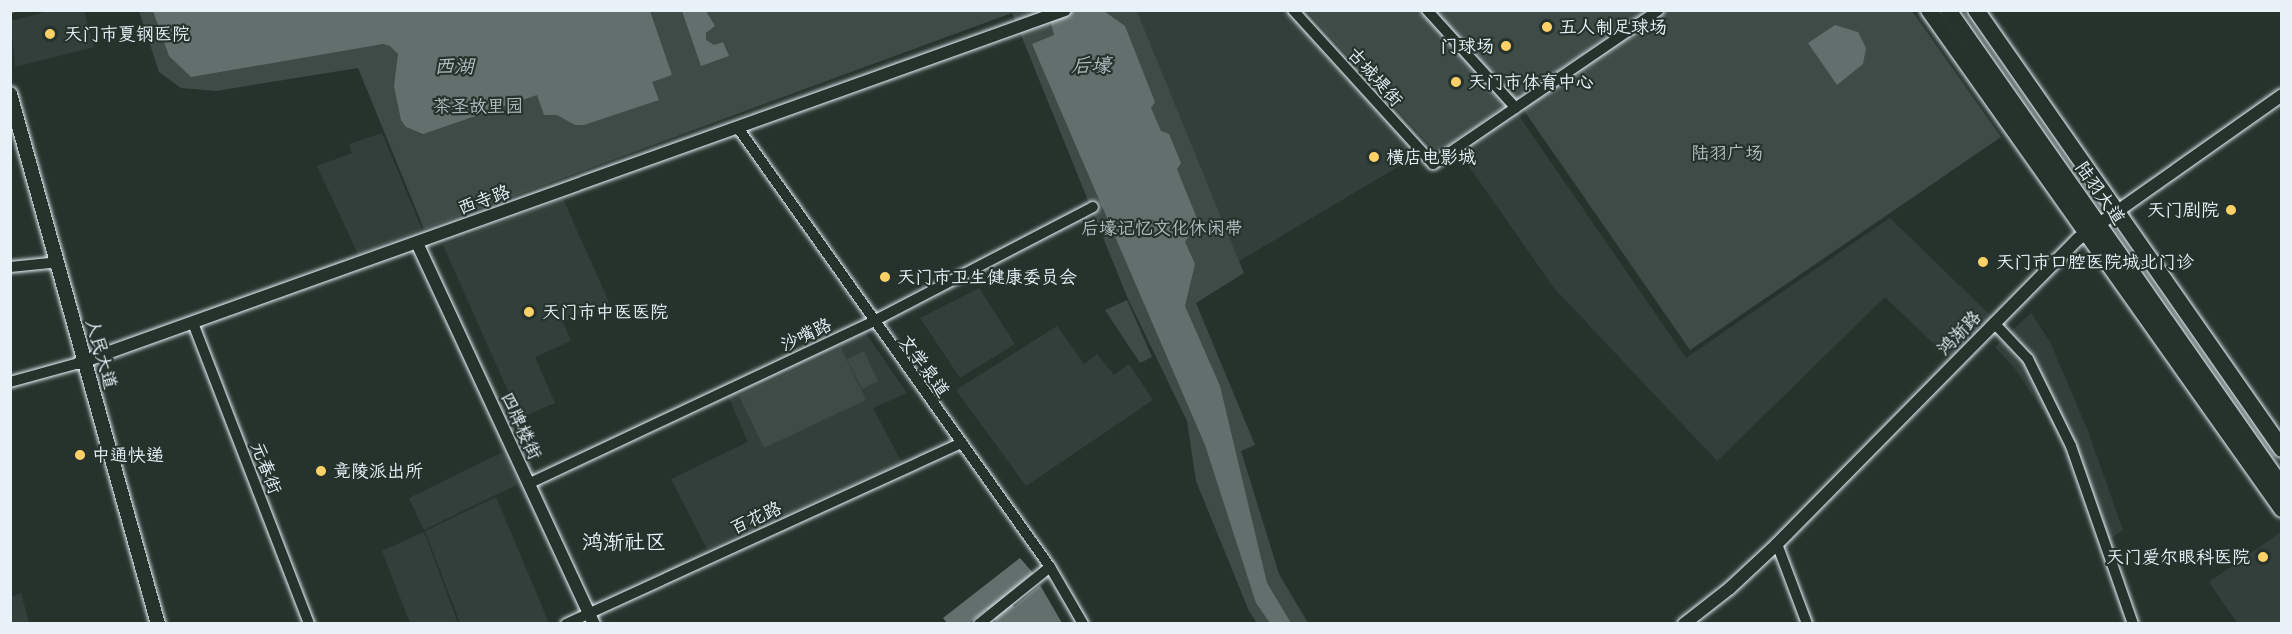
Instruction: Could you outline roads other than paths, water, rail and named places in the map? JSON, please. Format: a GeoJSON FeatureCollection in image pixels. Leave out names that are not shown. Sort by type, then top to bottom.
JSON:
{"type":"FeatureCollection","features":[{"type":"Feature","properties":{"kind":"main road"},"geometry":{"type":"LineString","coordinates":[[1929,10],[2066,206],[2101,223],[2282,449]]}},
{"type":"Feature","properties":{"kind":"main road","name":"陆羽大道"},"geometry":{"type":"LineString","coordinates":[[1948,10],[2282,474]]}},
{"type":"Feature","properties":{"kind":"main road","name":"陆羽大道"},"geometry":{"type":"LineString","coordinates":[[1958,10],[2282,487]]}},
{"type":"Feature","properties":{"kind":"main road"},"geometry":{"type":"LineString","coordinates":[[1976,10],[2088,174],[2101,223],[2282,509]]}},
{"type":"Feature","properties":{"kind":"main road","name":"人民大道"},"geometry":{"type":"LineString","coordinates":[[10,94],[152,624]]}},
{"type":"Feature","properties":{"kind":"main road","name":"人民大道"},"geometry":{"type":"LineString","coordinates":[[10,116],[50,263],[82,362],[158,624]]}},
{"type":"Feature","properties":{"kind":"street","name":"西寺路"},"geometry":{"type":"LineString","coordinates":[[10,382],[82,362],[193,323],[1065,10]]}},
{"type":"Feature","properties":{"kind":"street","name":"古城堤街"},"geometry":{"type":"LineString","coordinates":[[1293,10],[1433,164],[1516,108]]}},
{"type":"Feature","properties":{"kind":"street"},"geometry":{"type":"LineString","coordinates":[[1427,10],[1516,108],[1659,10]]}},
{"type":"Feature","properties":{"kind":"street","name":"鸿渐路"},"geometry":{"type":"LineString","coordinates":[[1684,624],[1737,583],[1778,544],[1994,323],[2101,223],[2282,95]]}},
{"type":"Feature","properties":{"kind":"street","name":"文学泉道"},"geometry":{"type":"LineString","coordinates":[[738,128],[872,322],[1050,567],[1083,624]]}},
{"type":"Feature","properties":{"kind":"street","name":"沙嘴路"},"geometry":{"type":"LineString","coordinates":[[528,484],[872,322],[1094,207]]}},
{"type":"Feature","properties":{"kind":"street","name":"四牌楼街"},"geometry":{"type":"LineString","coordinates":[[417,243],[591,618]]}},
{"type":"Feature","properties":{"kind":"street"},"geometry":{"type":"LineString","coordinates":[[10,267],[50,263]]}},
{"type":"Feature","properties":{"kind":"street","name":"元春街"},"geometry":{"type":"LineString","coordinates":[[193,323],[309,624]]}},
{"type":"Feature","properties":{"kind":"street"},"geometry":{"type":"LineString","coordinates":[[1994,323],[2025,355],[2071,446],[2133,624]]}},
{"type":"Feature","properties":{"kind":"street","name":"百花路"},"geometry":{"type":"LineString","coordinates":[[566,624],[591,618],[960,444]]}},
{"type":"Feature","properties":{"kind":"street"},"geometry":{"type":"LineString","coordinates":[[1778,544],[1807,624]]}},
{"type":"Feature","properties":{"kind":"street"},"geometry":{"type":"LineString","coordinates":[[979,624],[1050,567]]}},
{"type":"Feature","properties":{"kind":"water","name":"西湖"},"geometry":{"type":"Polygon","coordinates":[[[153,11],[650,11],[672,75],[652,82],[659,100],[584,125],[575,125],[557,115],[544,115],[537,95],[423,134],[406,127],[401,120],[394,86],[398,54],[390,46],[383,44],[191,77],[169,56],[153,11]]]}},
{"type":"Feature","properties":{"kind":"water"},"geometry":{"type":"Polygon","coordinates":[[[682,11],[706,11],[715,26],[706,33],[706,40],[714,45],[723,42],[729,56],[701,66],[682,11]]]}},
{"type":"Feature","properties":{"kind":"water","name":"后壕"},"geometry":{"type":"Polygon","coordinates":[[[1048,11],[1104,11],[1125,26],[1155,102],[1151,108],[1161,131],[1169,134],[1181,163],[1177,169],[1198,221],[1185,242],[1195,264],[1185,306],[1220,386],[1267,583],[1291,623],[1270,623],[1256,603],[1205,445],[1032,44],[1054,35],[1048,11]]]}},
{"type":"Feature","properties":{"kind":"water"},"geometry":{"type":"Polygon","coordinates":[[[1835,25],[1858,32],[1866,48],[1863,64],[1837,85],[1808,43],[1835,25]]]}},
{"type":"Feature","properties":{"kind":"water"},"geometry":{"type":"Polygon","coordinates":[[[1020,558],[1033,573],[1006,595],[1014,607],[1040,585],[1062,623],[993,623],[996,621],[987,609],[969,623],[947,623],[943,618],[1020,558]]]}},
{"type":"Feature","properties":{"kind":"waterway"},"geometry":{"type":"LineString","coordinates":[[10,13],[18,10]]}},
{"type":"Feature","properties":{"kind":"place","name":"五人制足球场"},"geometry":{"type":"Point","coordinates":[1547,27]}},
{"type":"Feature","properties":{"kind":"place","name":"天门市夏钢医院"},"geometry":{"type":"Point","coordinates":[50,34]}},
{"type":"Feature","properties":{"kind":"place","name":"门球场"},"geometry":{"type":"Point","coordinates":[1506,46]}},
{"type":"Feature","properties":{"kind":"place","name":"天门市体育中心"},"geometry":{"type":"Point","coordinates":[1456,82]}},
{"type":"Feature","properties":{"kind":"place","name":"横店电影城"},"geometry":{"type":"Point","coordinates":[1374,157]}},
{"type":"Feature","properties":{"kind":"place","name":"天门剧院"},"geometry":{"type":"Point","coordinates":[2231,210]}},
{"type":"Feature","properties":{"kind":"place","name":"天门市口腔医院城北门诊"},"geometry":{"type":"Point","coordinates":[1983,262]}},
{"type":"Feature","properties":{"kind":"place","name":"天门市卫生健康委员会"},"geometry":{"type":"Point","coordinates":[885,277]}},
{"type":"Feature","properties":{"kind":"place","name":"天门市中医医院"},"geometry":{"type":"Point","coordinates":[529,312]}},
{"type":"Feature","properties":{"kind":"place","name":"中通快递"},"geometry":{"type":"Point","coordinates":[80,455]}},
{"type":"Feature","properties":{"kind":"place","name":"竟陵派出所"},"geometry":{"type":"Point","coordinates":[321,471]}},
{"type":"Feature","properties":{"kind":"place","name":"天门爱尔眼科医院"},"geometry":{"type":"Point","coordinates":[2263,557]}},
{"type":"Feature","properties":{"kind":"district","name":"鸿渐社区"},"geometry":{"type":"Point","coordinates":[624,542]}},
{"type":"Feature","properties":{"kind":"park label","name":"茶圣故里园"},"geometry":{"type":"Point","coordinates":[478,106]}},
{"type":"Feature","properties":{"kind":"park label","name":"陆羽广场"},"geometry":{"type":"Point","coordinates":[1727,153]}},
{"type":"Feature","properties":{"kind":"park label","name":"后壕记忆文化休闲带"},"geometry":{"type":"Point","coordinates":[1162,228]}}]}
